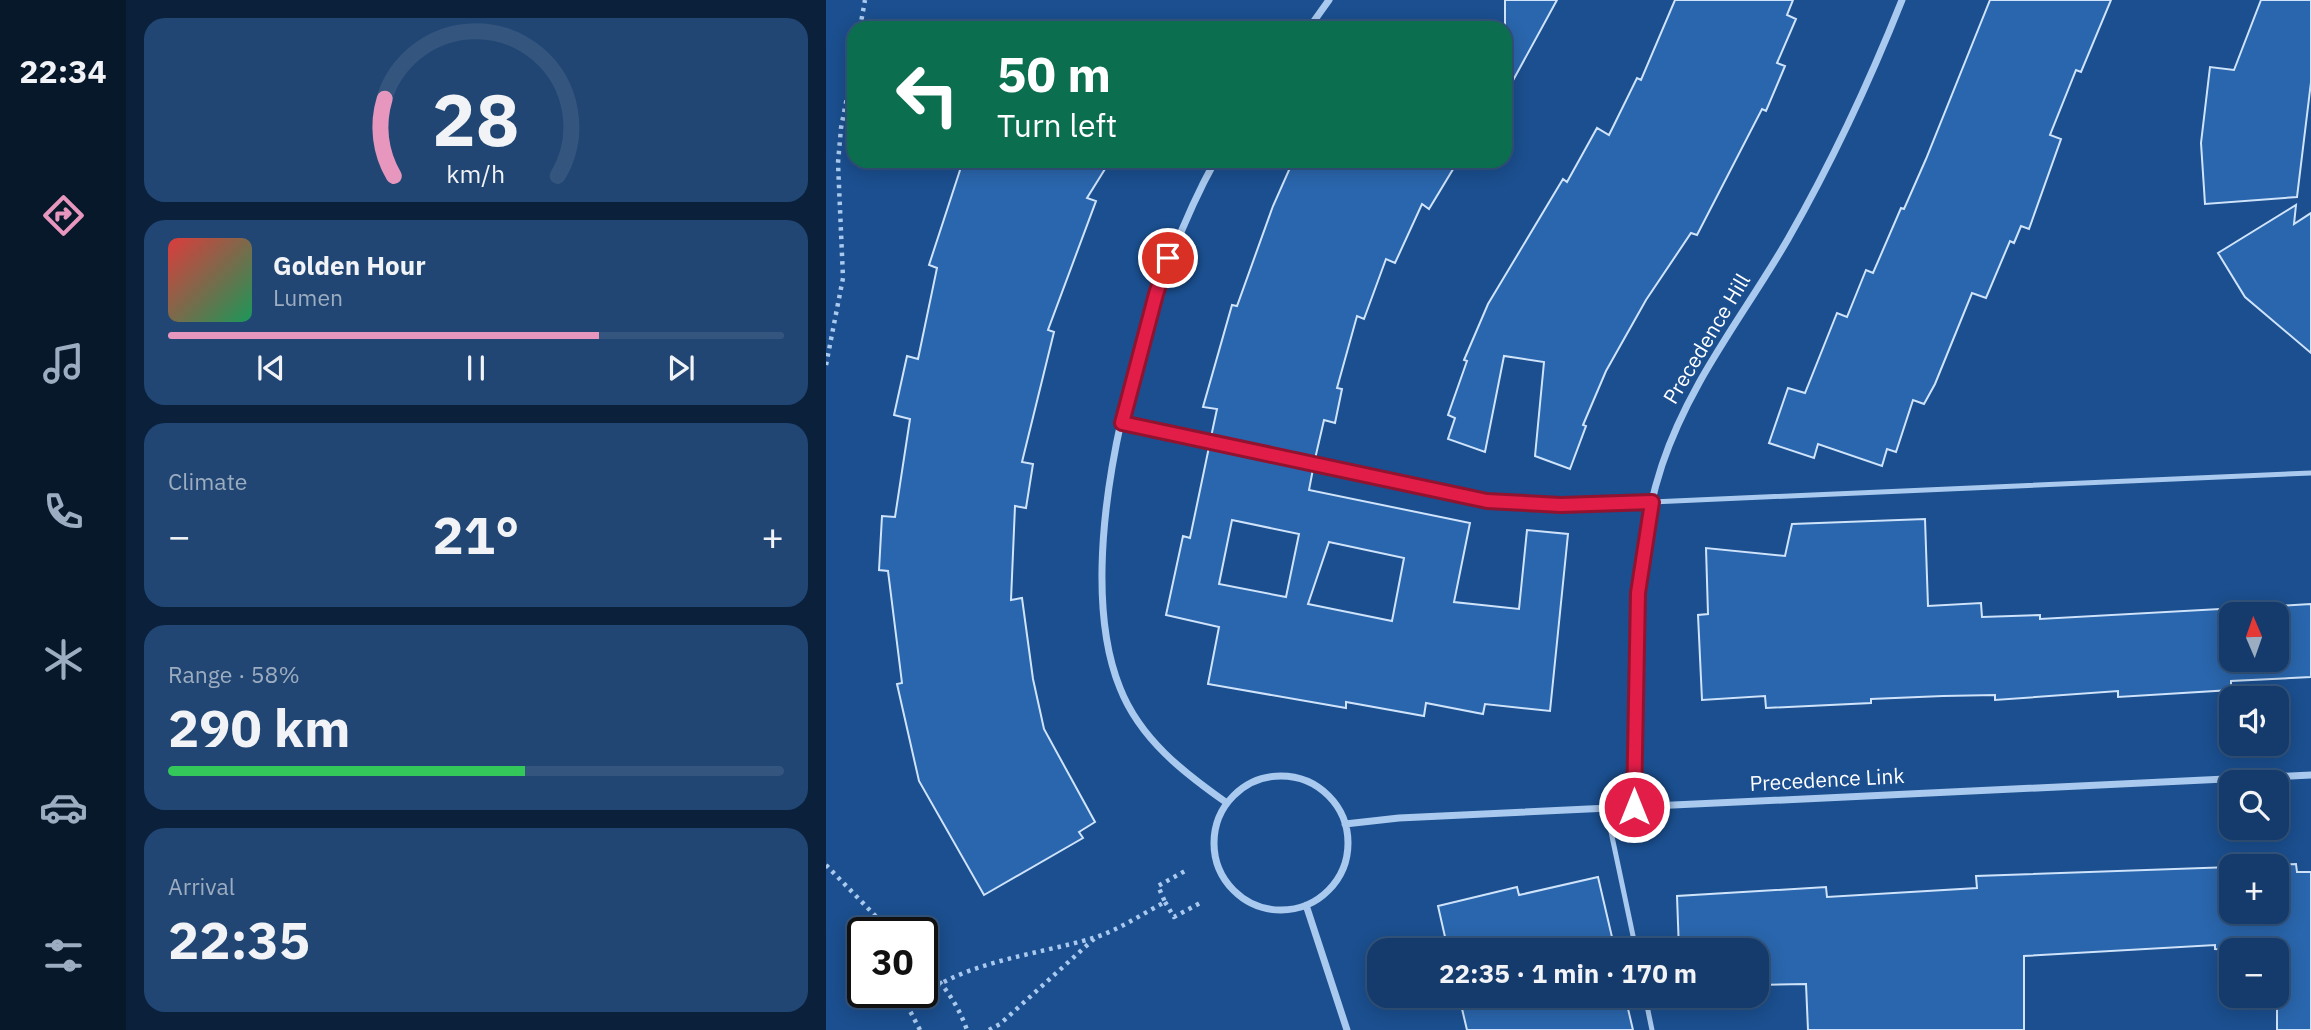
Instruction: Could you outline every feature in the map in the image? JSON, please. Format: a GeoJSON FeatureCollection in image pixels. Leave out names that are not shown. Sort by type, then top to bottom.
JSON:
{"type":"FeatureCollection","features":[{"type":"Feature","properties":{"kind":"street"},"geometry":{"type":"LineString","coordinates":[[1314,21],[1329,0]]}},
{"type":"Feature","properties":{"kind":"street","name":"Precedence Hill"},"geometry":{"type":"LineString","coordinates":[[1634,807],[1638,593],[1652,502],[1685,406],[1723,340],[1787,241],[1829,165],[1902,0]]}},
{"type":"Feature","properties":{"kind":"street"},"geometry":{"type":"LineString","coordinates":[[1211,168],[1181,228],[1160,282],[1122,423],[1110,482],[1104,545],[1104,611],[1112,664],[1120,690],[1152,741],[1196,781],[1227,803]]}},
{"type":"Feature","properties":{"kind":"street","name":"Precedence Link"},"geometry":{"type":"LineString","coordinates":[[1345,824],[1399,818],[2311,775]]}},
{"type":"Feature","properties":{"kind":"street"},"geometry":{"type":"LineString","coordinates":[[1282,776],[1303,780],[1322,789],[1336,805],[1345,824],[1348,843],[1341,872],[1323,895],[1306,905],[1285,910],[1263,907],[1244,898],[1228,884],[1218,865],[1214,844],[1217,822],[1227,803],[1242,788],[1261,779],[1282,776]]}},
{"type":"Feature","properties":{"kind":"street"},"geometry":{"type":"LineString","coordinates":[[1306,905],[1348,1030]]}},
{"type":"Feature","properties":{"kind":"lane"},"geometry":{"type":"LineString","coordinates":[[1122,423],[1487,501],[1561,505],[2311,474]]}},
{"type":"Feature","properties":{"kind":"lane"},"geometry":{"type":"LineString","coordinates":[[1606,808],[1633,938]]}},
{"type":"Feature","properties":{"kind":"lane"},"geometry":{"type":"LineString","coordinates":[[1647,1008],[1652,1030]]}},
{"type":"Feature","properties":{"kind":"path"},"geometry":{"type":"LineString","coordinates":[[861,21],[865,0]]}},
{"type":"Feature","properties":{"kind":"path"},"geometry":{"type":"LineString","coordinates":[[826,365],[843,278],[838,163],[847,97]]}},
{"type":"Feature","properties":{"kind":"path"},"geometry":{"type":"LineString","coordinates":[[826,865],[876,917]]}},
{"type":"Feature","properties":{"kind":"path"},"geometry":{"type":"LineString","coordinates":[[1185,871],[1158,886],[1165,902],[1174,917],[1200,903]]}},
{"type":"Feature","properties":{"kind":"path"},"geometry":{"type":"LineString","coordinates":[[920,1030],[909,1009],[920,996],[975,968],[1096,937],[1165,902]]}},
{"type":"Feature","properties":{"kind":"path"},"geometry":{"type":"LineString","coordinates":[[989,1030],[1000,1024],[1096,937]]}},
{"type":"Feature","properties":{"kind":"path"},"geometry":{"type":"LineString","coordinates":[[938,979],[959,1006],[967,1030]]}},
{"type":"Feature","properties":{"kind":"building"},"geometry":{"type":"Polygon","coordinates":[[[1505,0],[1557,0],[1512,82],[1512,21],[1505,21],[1505,0]]]}},
{"type":"Feature","properties":{"kind":"building"},"geometry":{"type":"Polygon","coordinates":[[[1675,0],[1793,0],[1787,15],[1796,19],[1777,63],[1785,66],[1766,111],[1762,109],[1697,235],[1691,233],[1646,300],[1606,371],[1583,425],[1586,426],[1570,469],[1535,456],[1544,362],[1504,356],[1485,452],[1448,439],[1455,418],[1448,415],[1467,361],[1464,360],[1488,304],[1563,179],[1567,182],[1597,128],[1609,135],[1637,78],[1641,80],[1675,0]]]}},
{"type":"Feature","properties":{"kind":"building"},"geometry":{"type":"Polygon","coordinates":[[[1990,0],[2111,0],[2081,72],[2076,70],[2050,135],[2061,139],[2029,229],[2021,226],[2014,243],[2010,241],[1986,298],[1972,293],[1935,384],[1924,404],[1913,400],[1896,452],[1887,449],[1882,466],[1818,444],[1814,458],[1769,443],[1788,388],[1805,393],[1837,313],[1847,317],[1866,270],[1873,273],[1926,159],[1990,0]]]}},
{"type":"Feature","properties":{"kind":"building"},"geometry":{"type":"Polygon","coordinates":[[[2261,0],[2311,0],[2311,82],[2297,197],[2205,204],[2201,143],[2210,67],[2234,70],[2261,0]]]}},
{"type":"Feature","properties":{"kind":"building"},"geometry":{"type":"Polygon","coordinates":[[[961,168],[1106,168],[1087,198],[1096,201],[1048,330],[1054,332],[1022,462],[1033,464],[1026,508],[1015,506],[1011,600],[1022,598],[1033,679],[1044,729],[1095,822],[1079,832],[1083,838],[984,895],[919,781],[897,684],[902,683],[888,571],[879,570],[882,516],[895,517],[910,419],[894,415],[907,356],[918,359],[937,268],[929,265],[961,168]]]}},
{"type":"Feature","properties":{"kind":"building"},"geometry":{"type":"Polygon","coordinates":[[[1290,168],[1454,168],[1429,209],[1422,204],[1395,263],[1386,259],[1364,319],[1357,316],[1337,388],[1342,389],[1335,423],[1324,420],[1315,459],[1211,437],[1217,409],[1203,407],[1232,305],[1237,306],[1273,206],[1290,168]]]}},
{"type":"Feature","properties":{"kind":"building"},"geometry":{"type":"Polygon","coordinates":[[[2296,205],[2294,224],[2311,213],[2311,353],[2245,297],[2218,253],[2296,205]]]}},
{"type":"Feature","properties":{"kind":"building"},"geometry":{"type":"Polygon","coordinates":[[[1209,447],[1313,469],[1309,490],[1470,523],[1454,602],[1519,609],[1527,530],[1568,534],[1550,711],[1485,704],[1483,714],[1426,703],[1424,716],[1346,702],[1346,708],[1208,684],[1219,627],[1166,615],[1183,536],[1190,538],[1209,447]],[[1232,520],[1219,584],[1286,597],[1299,534],[1232,520]],[[1329,542],[1308,604],[1392,621],[1404,558],[1329,542]]]}},
{"type":"Feature","properties":{"kind":"building"},"geometry":{"type":"Polygon","coordinates":[[[1925,519],[1928,606],[1981,603],[1982,617],[2040,615],[2040,619],[2219,609],[2219,672],[2289,672],[2289,605],[2311,604],[2311,677],[2231,681],[2231,686],[2219,686],[2219,691],[2118,697],[2118,691],[1995,700],[1995,695],[1943,696],[1871,699],[1871,703],[1766,708],[1765,696],[1702,700],[1698,615],[1708,614],[1706,548],[1785,556],[1792,524],[1925,519]]]}},
{"type":"Feature","properties":{"kind":"building"},"geometry":{"type":"Polygon","coordinates":[[[2289,864],[2296,864],[2297,872],[2311,872],[2311,1030],[2277,1030],[2277,1008],[2289,1008],[2289,938],[2219,938],[2219,949],[2215,949],[2215,945],[2024,956],[2024,1030],[1808,1030],[1806,984],[1769,985],[1769,938],[1679,938],[1677,896],[1826,887],[1827,897],[1977,888],[1976,876],[2219,867],[2219,924],[2289,924],[2289,864]]]}},
{"type":"Feature","properties":{"kind":"building"},"geometry":{"type":"Polygon","coordinates":[[[1598,877],[1612,938],[1445,938],[1438,906],[1517,887],[1519,895],[1598,877]]]}},
{"type":"Feature","properties":{"kind":"building"},"geometry":{"type":"Polygon","coordinates":[[[1462,1008],[1628,1008],[1633,1030],[1467,1030],[1462,1008]]]}},
{"type":"Feature","properties":{"kind":"route"},"geometry":{"type":"LineString","coordinates":[[1168,258],[1122,423],[1487,501],[1561,505],[1652,502],[1642,551],[1638,593],[1634,807]]}}]}
